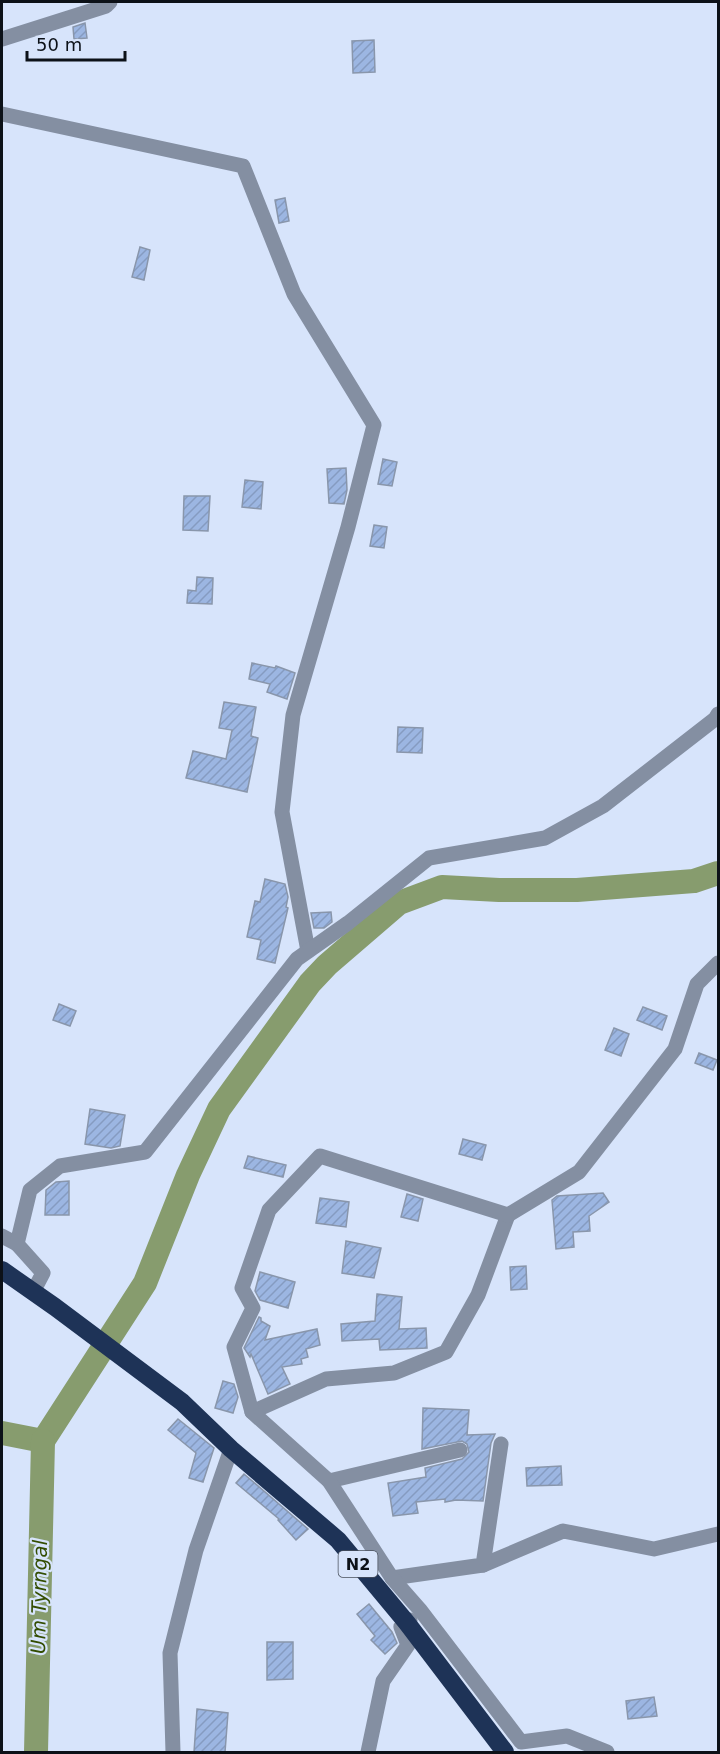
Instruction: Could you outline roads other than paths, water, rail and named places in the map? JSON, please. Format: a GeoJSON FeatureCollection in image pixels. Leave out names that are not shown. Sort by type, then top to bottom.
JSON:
{"type":"FeatureCollection","features":[{"type":"Feature","properties":{"kind":"highway","name":"N2"},"geometry":{"type":"LineString","coordinates":[[2,1270],[182,1402],[231,1449],[338,1540],[407,1623],[505,1752]]}},
{"type":"Feature","properties":{"kind":"street"},"geometry":{"type":"LineString","coordinates":[[2,39],[106,6],[110,2]]}},
{"type":"Feature","properties":{"kind":"street"},"geometry":{"type":"LineString","coordinates":[[2,114],[243,166],[294,294],[374,426],[348,527],[293,716],[282,812],[308,951]]}},
{"type":"Feature","properties":{"kind":"street"},"geometry":{"type":"LineString","coordinates":[[17,1244],[30,1190],[60,1166],[145,1152],[297,958],[348,923],[429,858],[545,838],[603,806],[715,719],[718,714]]}},
{"type":"Feature","properties":{"kind":"street"},"geometry":{"type":"LineString","coordinates":[[252,1412],[326,1379],[394,1373],[446,1352],[478,1295],[508,1215],[579,1172],[675,1049],[697,984],[718,963]]}},
{"type":"Feature","properties":{"kind":"street"},"geometry":{"type":"LineString","coordinates":[[508,1215],[320,1156],[269,1210],[242,1288],[252,1308],[234,1347],[252,1412],[329,1481],[392,1578],[421,1611],[521,1742],[567,1736],[607,1752]]}},
{"type":"Feature","properties":{"kind":"street"},"geometry":{"type":"LineString","coordinates":[[2,1236],[17,1244],[43,1274],[33,1292]]}},
{"type":"Feature","properties":{"kind":"street"},"geometry":{"type":"LineString","coordinates":[[483,1565],[501,1444]]}},
{"type":"Feature","properties":{"kind":"street"},"geometry":{"type":"LineString","coordinates":[[173,1752],[170,1653],[196,1550],[231,1449]]}},
{"type":"Feature","properties":{"kind":"street"},"geometry":{"type":"LineString","coordinates":[[329,1481],[460,1450]]}},
{"type":"Feature","properties":{"kind":"street"},"geometry":{"type":"LineString","coordinates":[[392,1578],[483,1565],[563,1531],[654,1549],[718,1534]]}},
{"type":"Feature","properties":{"kind":"street"},"geometry":{"type":"LineString","coordinates":[[368,1752],[383,1681],[408,1646],[401,1627],[421,1611]]}},
{"type":"Feature","properties":{"kind":"waterway"},"geometry":{"type":"LineString","coordinates":[[43,1441],[145,1283],[188,1175],[219,1109],[310,983],[327,965],[399,903],[442,887],[577,890],[694,881],[718,873]]}},
{"type":"Feature","properties":{"kind":"waterway"},"geometry":{"type":"LineString","coordinates":[[2,1433],[43,1441]]}},
{"type":"Feature","properties":{"kind":"waterway","name":"Um Tyrngal"},"geometry":{"type":"LineString","coordinates":[[36,1752],[43,1441]]}}]}
